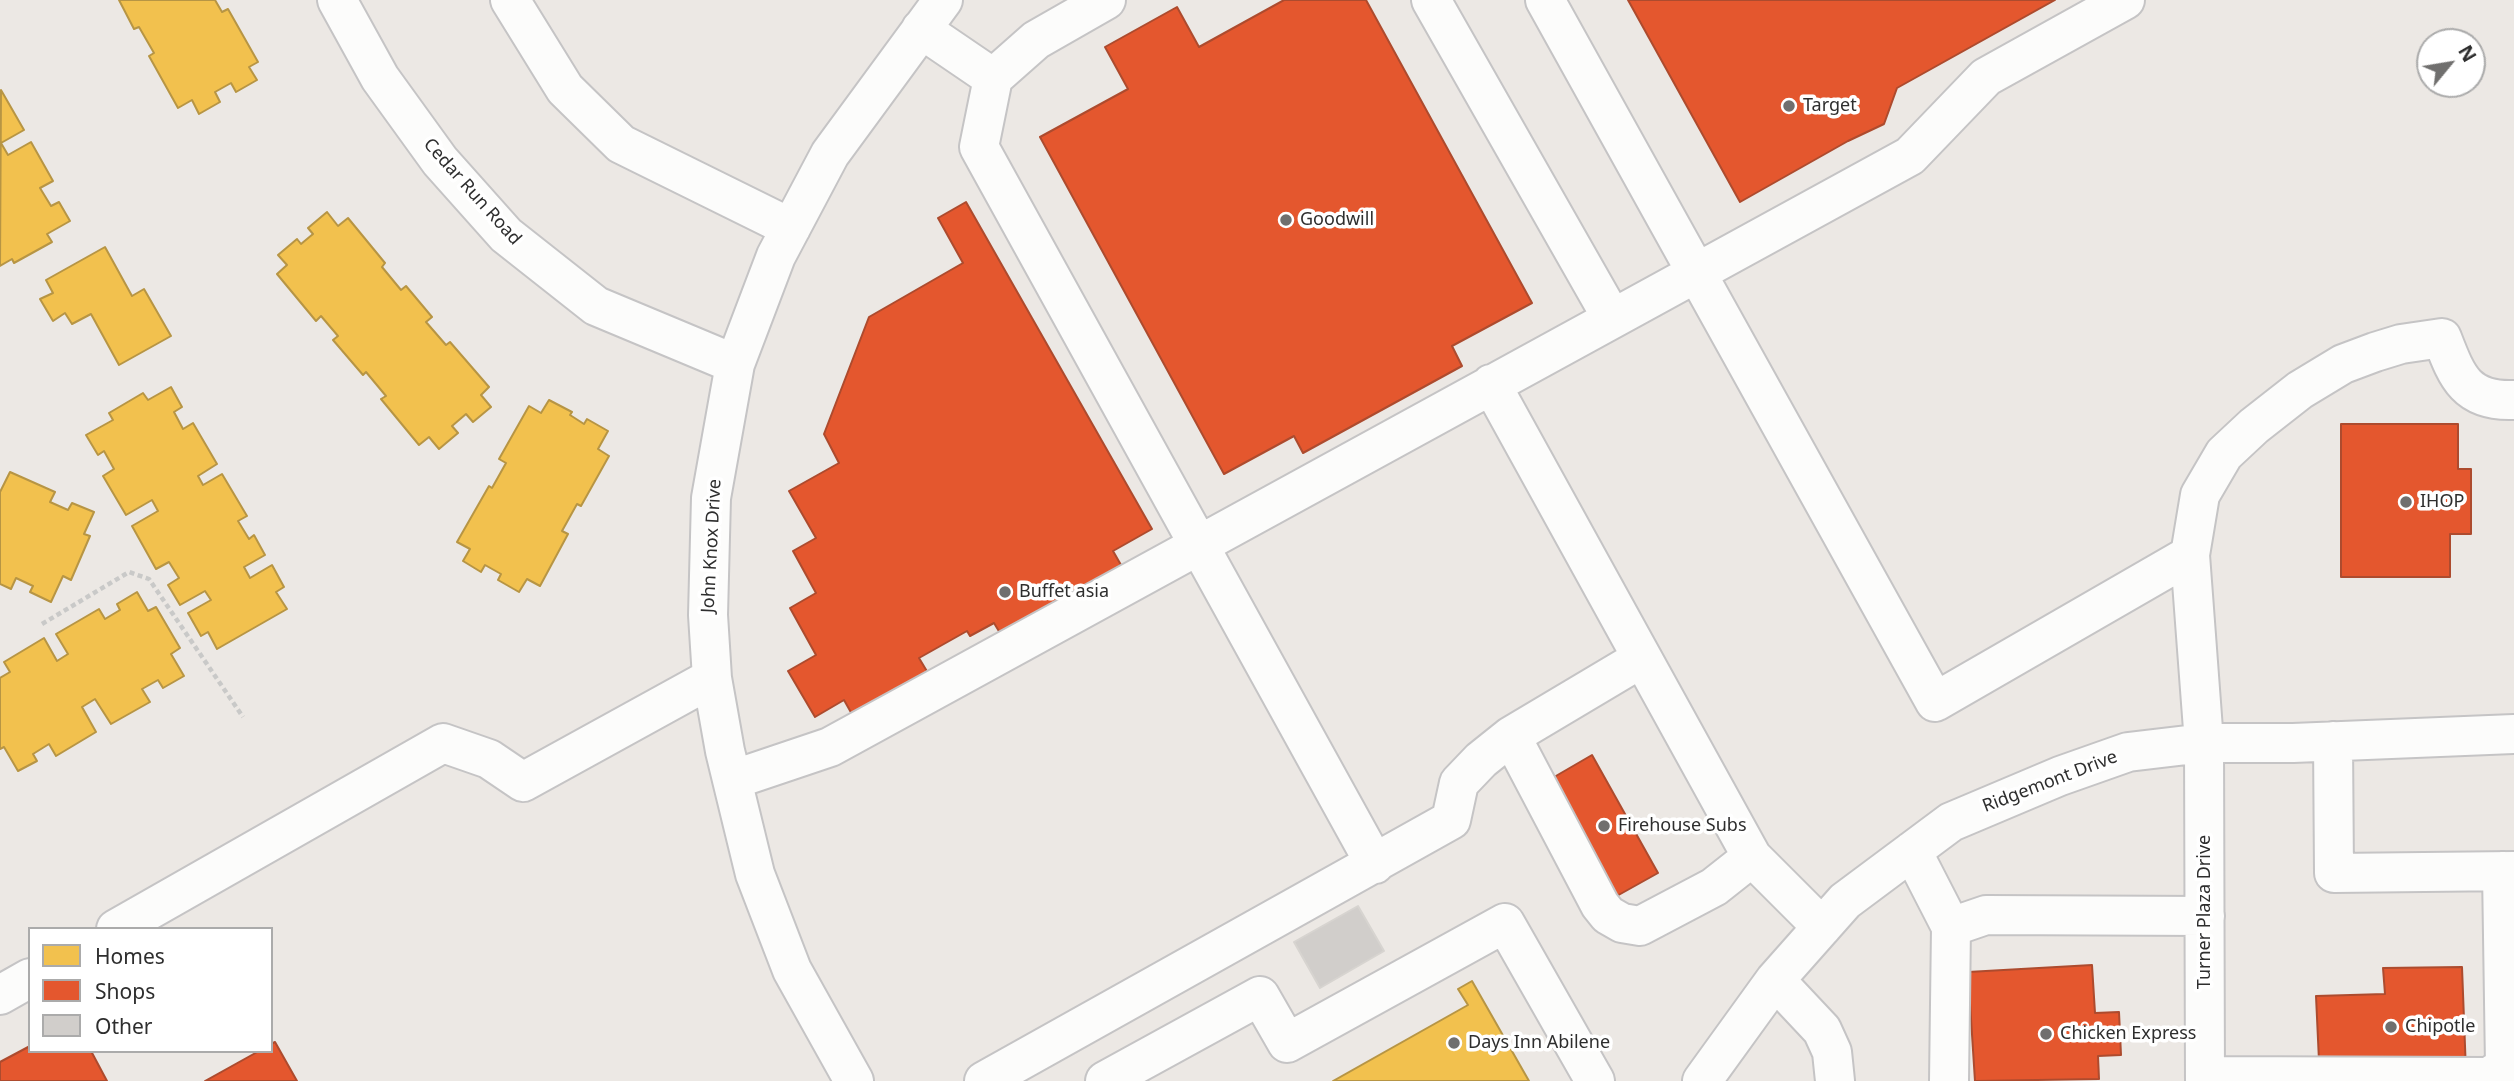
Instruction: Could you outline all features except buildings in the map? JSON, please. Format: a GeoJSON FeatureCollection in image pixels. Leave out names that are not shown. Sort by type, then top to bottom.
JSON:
{"type":"FeatureCollection","features":[{"type":"Feature","properties":{"kind":"street","name":"Cedar Run Road"},"geometry":{"type":"LineString","coordinates":[[337,0],[380,78],[440,161],[506,235],[596,306],[735,364]]}},
{"type":"Feature","properties":{"kind":"street"},"geometry":{"type":"LineString","coordinates":[[510,0],[565,89],[621,144],[791,228]]}},
{"type":"Feature","properties":{"kind":"street"},"geometry":{"type":"LineString","coordinates":[[1106,0],[1036,40],[993,78],[979,147],[1375,864]]}},
{"type":"Feature","properties":{"kind":"street"},"geometry":{"type":"LineString","coordinates":[[1431,0],[1612,318]]}},
{"type":"Feature","properties":{"kind":"street"},"geometry":{"type":"LineString","coordinates":[[1545,0],[1935,702],[2190,555]]}},
{"type":"Feature","properties":{"kind":"street"},"geometry":{"type":"LineString","coordinates":[[733,780],[830,747],[1910,156],[1986,77],[2125,0]]}},
{"type":"Feature","properties":{"kind":"street","name":"John Knox Drive"},"geometry":{"type":"LineString","coordinates":[[854,1081],[792,970],[755,874],[725,751],[712,678],[708,615],[711,498],[735,364],[776,256],[830,154],[932,14]]}},
{"type":"Feature","properties":{"kind":"street"},"geometry":{"type":"LineString","coordinates":[[932,14],[993,78]]}},
{"type":"Feature","properties":{"kind":"street","name":"Turner Plaza Drive"},"geometry":{"type":"LineString","coordinates":[[2205,1078],[2204,743],[2190,555],[2200,495],[2224,454],[2253,426],[2300,390],[2343,364],[2401,344],[2442,338],[2455,370],[2470,390],[2494,401],[2514,400]]}},
{"type":"Feature","properties":{"kind":"street"},"geometry":{"type":"LineString","coordinates":[[1491,384],[1752,857],[1822,927]]}},
{"type":"Feature","properties":{"kind":"street"},"geometry":{"type":"LineString","coordinates":[[984,1081],[1451,820],[1459,783],[1481,760],[1511,736],[1642,658]]}},
{"type":"Feature","properties":{"kind":"street"},"geometry":{"type":"LineString","coordinates":[[120,927],[443,743],[489,759],[523,782],[712,678]]}},
{"type":"Feature","properties":{"kind":"street","name":"Ridgemont Drive"},"geometry":{"type":"LineString","coordinates":[[1702,1081],[1775,980],[1845,901],[1951,822],[2060,776],[2128,752],[2204,743],[2514,734]]}},
{"type":"Feature","properties":{"kind":"street"},"geometry":{"type":"LineString","coordinates":[[1511,736],[1600,905],[1608,915],[1622,923],[1640,926],[1660,917],[1714,887],[1752,857]]}},
{"type":"Feature","properties":{"kind":"street"},"geometry":{"type":"LineString","coordinates":[[2205,1078],[2489,1077],[2510,1066],[2508,871],[2334,873],[2333,741]]}},
{"type":"Feature","properties":{"kind":"street"},"geometry":{"type":"LineString","coordinates":[[1912,851],[1951,927],[1949,1081]]}},
{"type":"Feature","properties":{"kind":"street"},"geometry":{"type":"LineString","coordinates":[[1951,927],[1986,915],[2204,916]]}},
{"type":"Feature","properties":{"kind":"street"},"geometry":{"type":"LineString","coordinates":[[1105,1081],[1260,996],[1287,1043],[1505,923],[1595,1081]]}},
{"type":"Feature","properties":{"kind":"street"},"geometry":{"type":"LineString","coordinates":[[0,995],[28,979]]}},
{"type":"Feature","properties":{"kind":"street"},"geometry":{"type":"LineString","coordinates":[[1775,980],[1822,1030],[1832,1052],[1835,1081]]}},
{"type":"Feature","properties":{"kind":"path"},"geometry":{"type":"LineString","coordinates":[[42,624],[129,572],[149,579],[243,717]]}},
{"type":"Feature","properties":{"kind":"place","name":"Target"},"geometry":{"type":"Point","coordinates":[1789,106]}},
{"type":"Feature","properties":{"kind":"place","name":"Goodwill"},"geometry":{"type":"Point","coordinates":[1286,220]}},
{"type":"Feature","properties":{"kind":"place","name":"IHOP"},"geometry":{"type":"Point","coordinates":[2406,502]}},
{"type":"Feature","properties":{"kind":"place","name":"Buffet asia"},"geometry":{"type":"Point","coordinates":[1005,592]}},
{"type":"Feature","properties":{"kind":"place","name":"Firehouse Subs"},"geometry":{"type":"Point","coordinates":[1604,826]}},
{"type":"Feature","properties":{"kind":"place","name":"Chipotle"},"geometry":{"type":"Point","coordinates":[2391,1027]}},
{"type":"Feature","properties":{"kind":"place","name":"Chicken Express"},"geometry":{"type":"Point","coordinates":[2046,1034]}},
{"type":"Feature","properties":{"kind":"place","name":"Days Inn Abilene"},"geometry":{"type":"Point","coordinates":[1454,1043]}}]}
